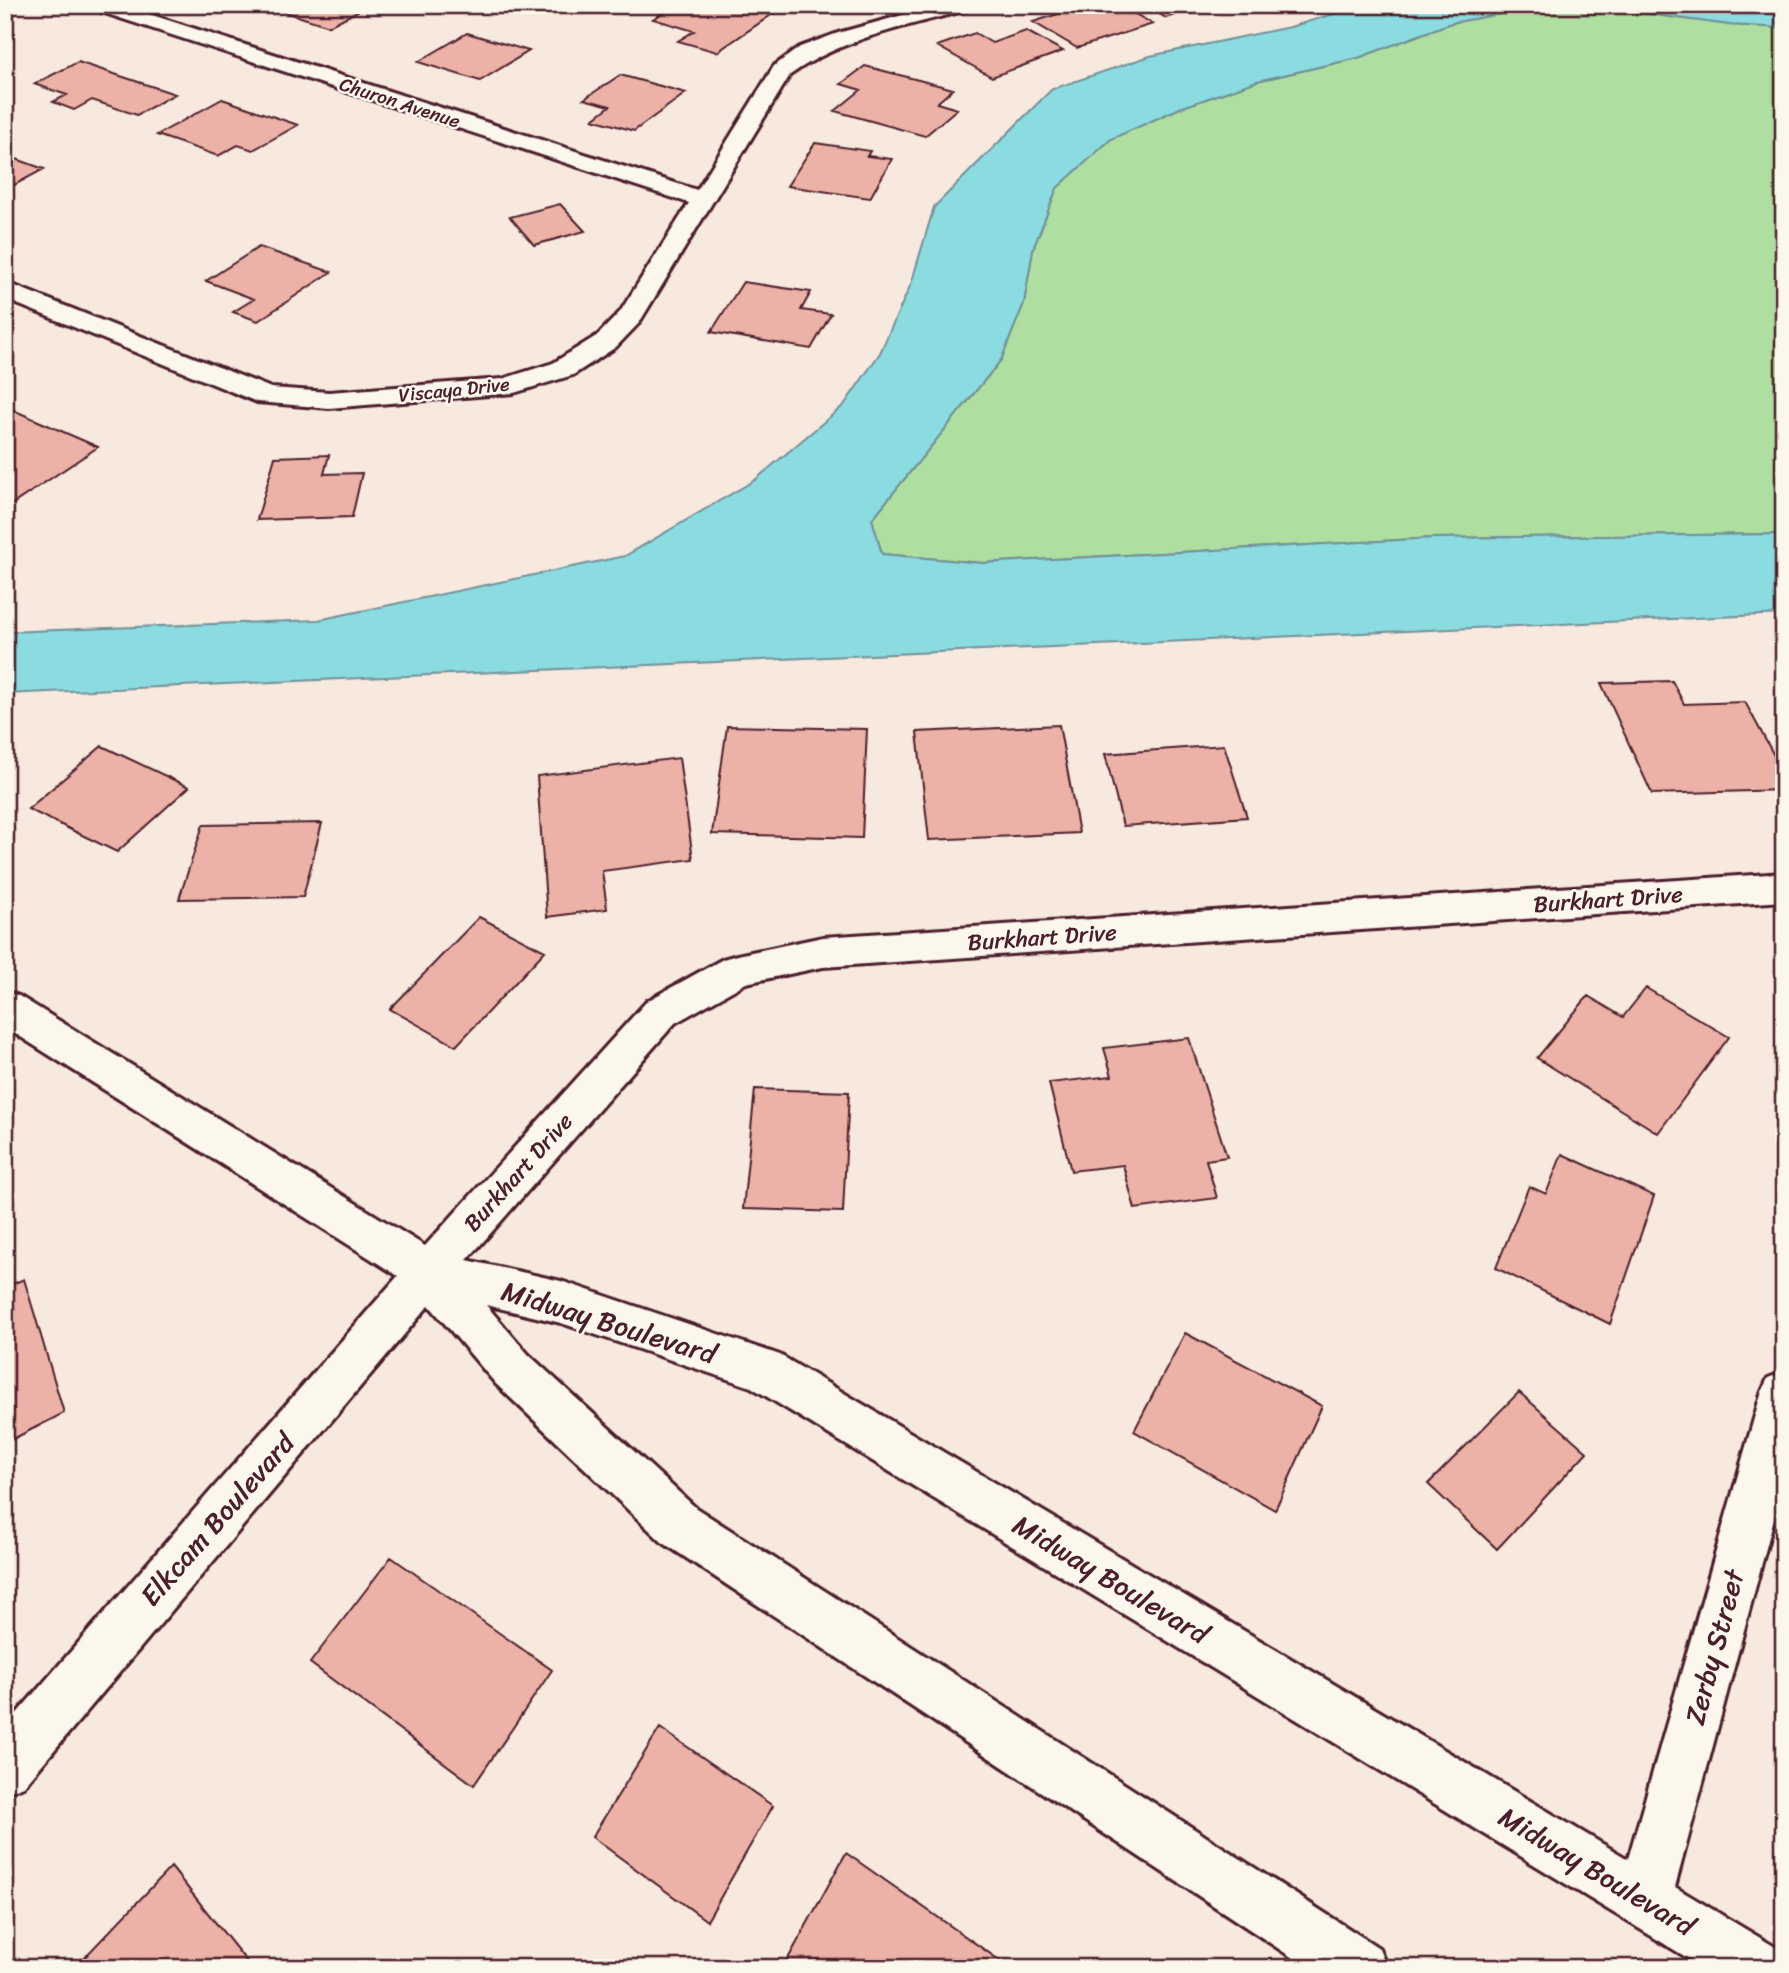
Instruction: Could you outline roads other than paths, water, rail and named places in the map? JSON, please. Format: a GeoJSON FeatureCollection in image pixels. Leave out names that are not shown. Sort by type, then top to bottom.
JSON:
{"type":"FeatureCollection","features":[{"type":"Feature","properties":{"kind":"street","name":"Churon Avenue"},"geometry":{"type":"LineString","coordinates":[[99,5],[702,199]]}},
{"type":"Feature","properties":{"kind":"street"},"geometry":{"type":"LineString","coordinates":[[885,5],[926,16]]}},
{"type":"Feature","properties":{"kind":"street","name":"Viscaya Drive"},"geometry":{"type":"LineString","coordinates":[[5,290],[267,396],[329,400],[504,387],[563,369],[607,341],[630,317],[782,71],[808,52],[845,37],[964,5]]}},
{"type":"Feature","properties":{"kind":"street","name":"Burkhart Drive"},"geometry":{"type":"LineString","coordinates":[[429,1272],[661,1012],[737,970],[822,952],[1784,887]]}},
{"type":"Feature","properties":{"kind":"street","name":"Midway Boulevard"},"geometry":{"type":"LineString","coordinates":[[5,1007],[429,1272],[512,1369],[680,1525],[1359,1968]]}},
{"type":"Feature","properties":{"kind":"street","name":"Midway Boulevard"},"geometry":{"type":"LineString","coordinates":[[429,1272],[561,1302],[764,1370],[1757,1968]]}},
{"type":"Feature","properties":{"kind":"street","name":"Elkcam Boulevard"},"geometry":{"type":"LineString","coordinates":[[5,1767],[429,1272]]}},
{"type":"Feature","properties":{"kind":"street","name":"Zerby Street"},"geometry":{"type":"LineString","coordinates":[[1644,1900],[1784,1394]]}},
{"type":"Feature","properties":{"kind":"water"},"geometry":{"type":"Polygon","coordinates":[[[1364,5],[1784,5],[1784,28],[1730,25],[1611,9],[1527,9],[1451,23],[1358,58],[1257,81],[1180,108],[1111,139],[1057,188],[1033,249],[1024,303],[1001,360],[872,519],[882,554],[982,563],[1435,538],[1784,534],[1784,614],[5,694],[5,632],[318,620],[625,556],[755,480],[844,405],[880,353],[911,284],[934,207],[1052,89],[1150,56],[1290,27],[1364,5]]]}}]}
